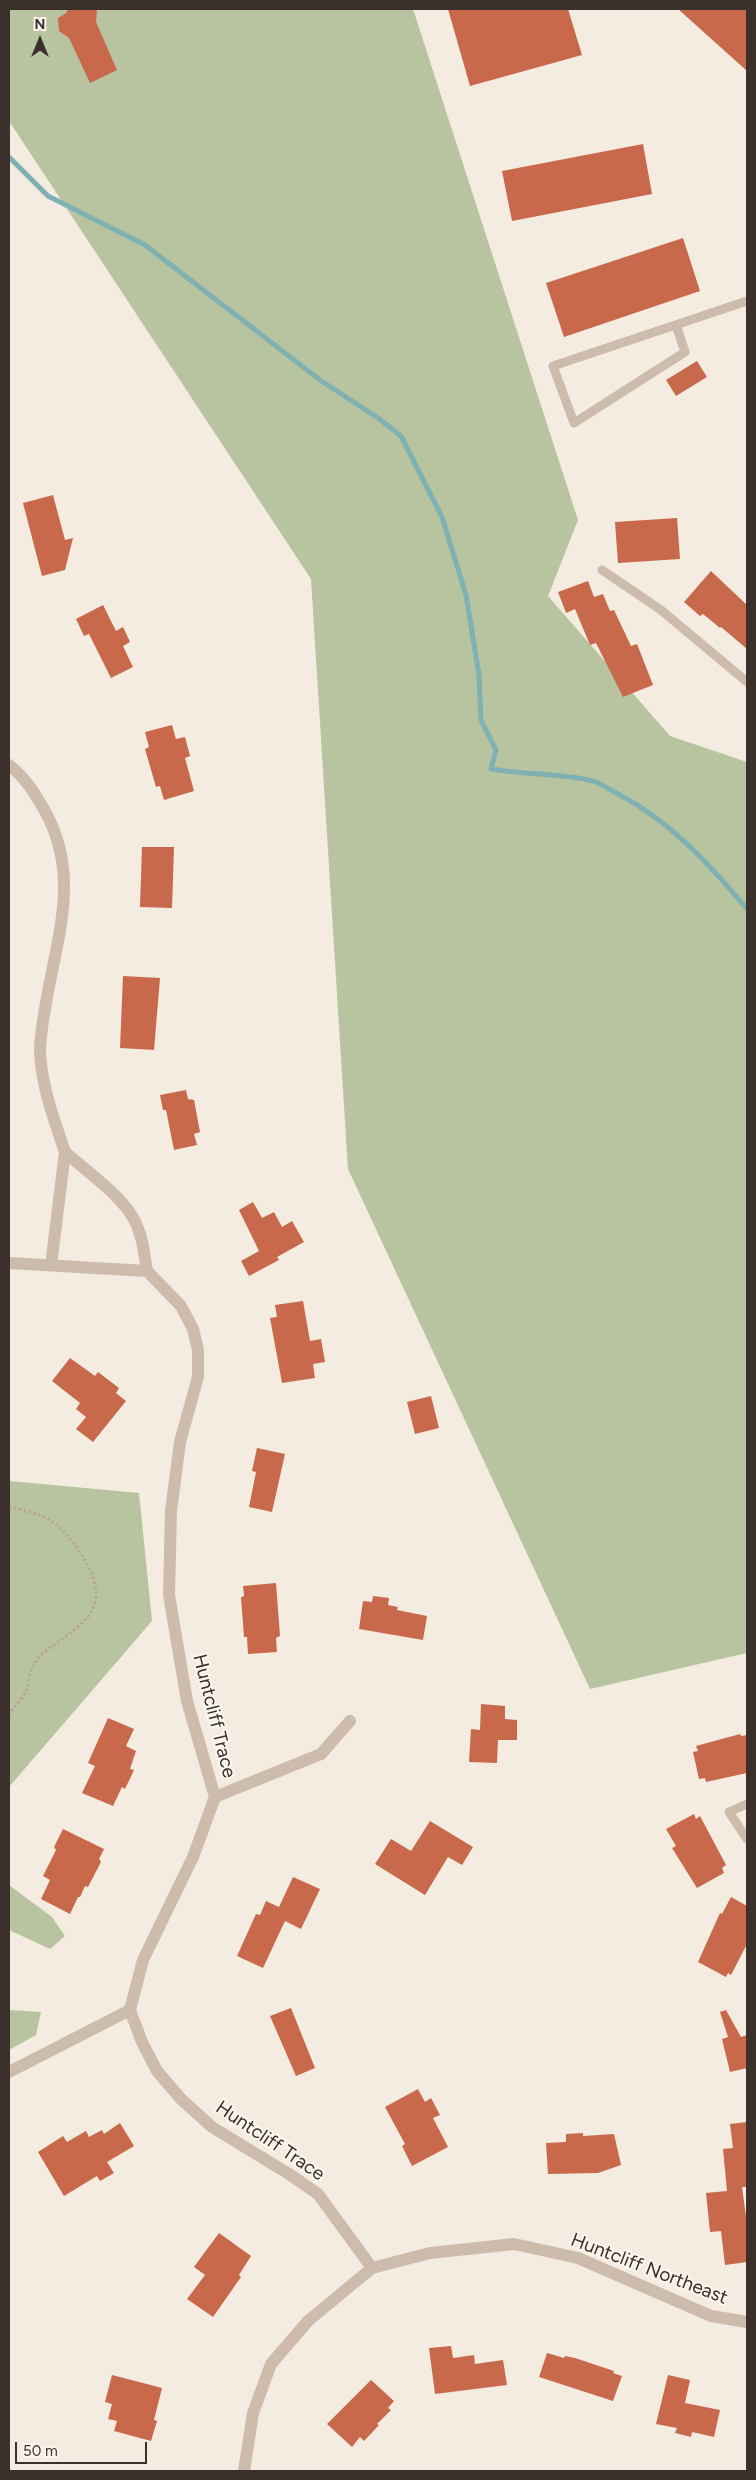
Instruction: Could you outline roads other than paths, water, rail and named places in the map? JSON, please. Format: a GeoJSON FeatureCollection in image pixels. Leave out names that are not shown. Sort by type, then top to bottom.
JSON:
{"type":"FeatureCollection","features":[{"type":"Feature","properties":{"kind":"street"},"geometry":{"type":"LineString","coordinates":[[9,765],[35,793],[56,832],[65,872],[64,907],[43,1021],[40,1053],[47,1100],[65,1152],[51,1265]]}},
{"type":"Feature","properties":{"kind":"street"},"geometry":{"type":"LineString","coordinates":[[9,1263],[147,1271],[142,1240],[132,1216],[120,1202],[65,1152]]}},
{"type":"Feature","properties":{"kind":"street","name":"Huntcliff Trace"},"geometry":{"type":"LineString","coordinates":[[147,1271],[180,1306],[193,1329],[198,1350],[198,1377],[180,1442],[171,1511],[169,1595],[187,1701],[215,1797],[193,1857],[143,1960],[130,2010],[142,2042],[157,2071],[181,2099],[212,2127],[318,2194],[372,2268]]}},
{"type":"Feature","properties":{"kind":"street"},"geometry":{"type":"LineString","coordinates":[[215,1797],[321,1754],[350,1720]]}},
{"type":"Feature","properties":{"kind":"street"},"geometry":{"type":"LineString","coordinates":[[9,2072],[130,2010]]}},
{"type":"Feature","properties":{"kind":"street","name":"Huntcliff Northeast"},"geometry":{"type":"LineString","coordinates":[[244,2471],[253,2413],[271,2364],[308,2321],[372,2268],[430,2253],[514,2244],[578,2258],[711,2316],[747,2322]]}},
{"type":"Feature","properties":{"kind":"lane"},"geometry":{"type":"LineString","coordinates":[[676,325],[685,352],[574,424],[553,366],[747,301]]}},
{"type":"Feature","properties":{"kind":"lane"},"geometry":{"type":"LineString","coordinates":[[602,570],[661,610],[747,682]]}},
{"type":"Feature","properties":{"kind":"lane"},"geometry":{"type":"LineString","coordinates":[[747,1804],[728,1812],[747,1839]]}},
{"type":"Feature","properties":{"kind":"waterway"},"geometry":{"type":"LineString","coordinates":[[9,157],[48,196],[145,245],[320,380],[378,418],[401,436],[442,517],[466,595],[479,675],[481,720],[496,750],[491,769],[580,778],[603,786],[639,806],[673,831],[719,876],[747,909]]}}]}
